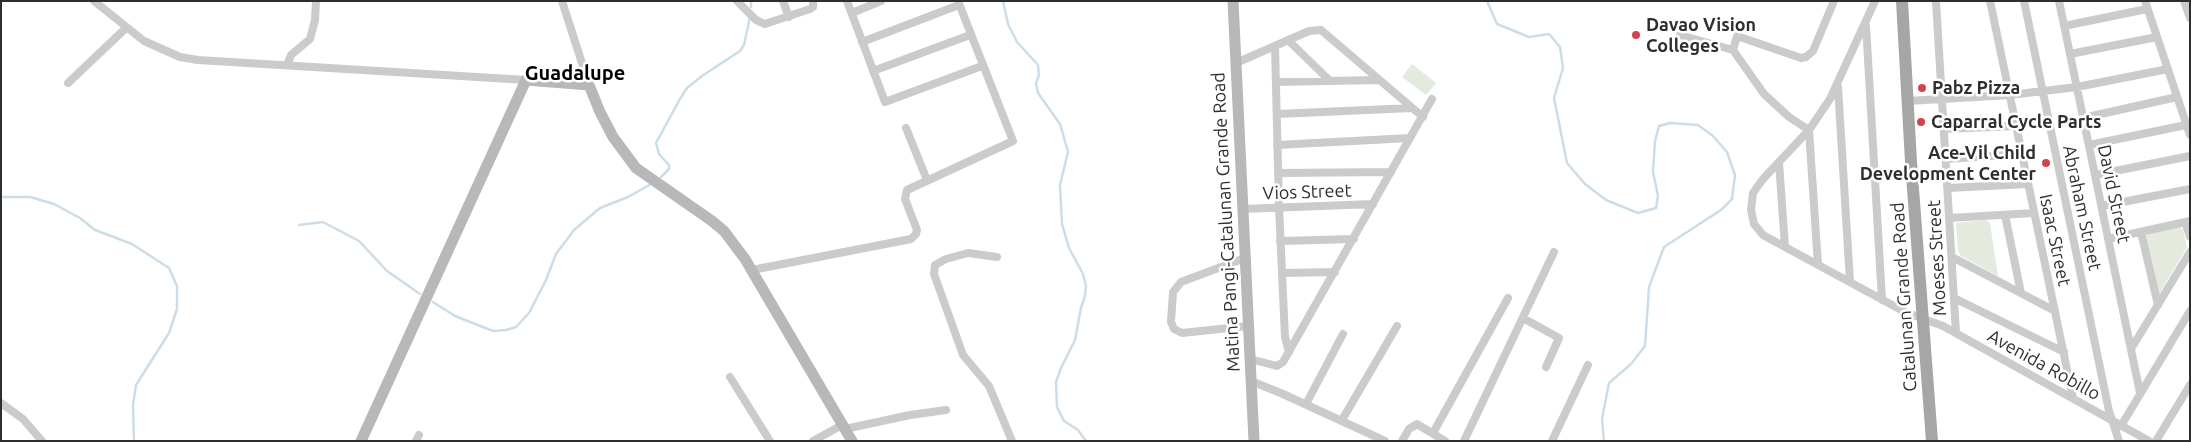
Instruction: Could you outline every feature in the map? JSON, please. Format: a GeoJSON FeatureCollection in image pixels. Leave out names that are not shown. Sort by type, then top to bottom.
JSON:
{"type":"FeatureCollection","features":[{"type":"Feature","properties":{"kind":"main road","name":"Catalunan Grande Road"},"geometry":{"type":"LineString","coordinates":[[1902,1],[1932,441]]}},
{"type":"Feature","properties":{"kind":"street"},"geometry":{"type":"LineString","coordinates":[[94,1],[144,41],[180,56],[198,60],[590,85]]}},
{"type":"Feature","properties":{"kind":"street"},"geometry":{"type":"LineString","coordinates":[[286,65],[291,55],[310,39],[315,20],[316,1]]}},
{"type":"Feature","properties":{"kind":"street"},"geometry":{"type":"LineString","coordinates":[[562,1],[600,112],[613,137],[636,168],[712,221],[736,246],[852,441]]}},
{"type":"Feature","properties":{"kind":"street"},"geometry":{"type":"LineString","coordinates":[[737,1],[763,24],[769,24],[810,9],[813,1]]}},
{"type":"Feature","properties":{"kind":"street"},"geometry":{"type":"LineString","coordinates":[[784,1],[789,17]]}},
{"type":"Feature","properties":{"kind":"street"},"geometry":{"type":"LineString","coordinates":[[847,1],[885,102],[982,66]]}},
{"type":"Feature","properties":{"kind":"street"},"geometry":{"type":"LineString","coordinates":[[852,13],[881,1]]}},
{"type":"Feature","properties":{"kind":"street","name":"Matina Pangi-Catalunan Grande Road"},"geometry":{"type":"LineString","coordinates":[[1233,1],[1254,441]]}},
{"type":"Feature","properties":{"kind":"street"},"geometry":{"type":"LineString","coordinates":[[1733,50],[1737,36],[1801,58],[1806,57],[1813,51],[1834,1]]}},
{"type":"Feature","properties":{"kind":"street","name":"Avenida Robillo"},"geometry":{"type":"LineString","coordinates":[[1875,1],[1838,86],[1809,130],[1757,186],[1753,193],[1751,210],[1757,229],[1785,247],[1882,300],[1905,312],[1923,317],[1956,333],[2149,441]]}},
{"type":"Feature","properties":{"kind":"street","name":"Moeses Street"},"geometry":{"type":"LineString","coordinates":[[1936,1],[1956,333]]}},
{"type":"Feature","properties":{"kind":"street","name":"Isaac Street"},"geometry":{"type":"LineString","coordinates":[[1990,1],[2073,398]]}},
{"type":"Feature","properties":{"kind":"street","name":"Abraham Street"},"geometry":{"type":"LineString","coordinates":[[2024,1],[2111,420],[2119,441]]}},
{"type":"Feature","properties":{"kind":"street","name":"David Street"},"geometry":{"type":"LineString","coordinates":[[2059,1],[2140,393]]}},
{"type":"Feature","properties":{"kind":"street"},"geometry":{"type":"LineString","coordinates":[[2184,1],[2190,18]]}},
{"type":"Feature","properties":{"kind":"street"},"geometry":{"type":"LineString","coordinates":[[752,270],[911,238],[916,234],[917,230],[905,199],[905,193],[928,180],[1013,141],[958,3],[862,42]]}},
{"type":"Feature","properties":{"kind":"street"},"geometry":{"type":"LineString","coordinates":[[2064,26],[2146,5],[2190,135]]}},
{"type":"Feature","properties":{"kind":"street"},"geometry":{"type":"LineString","coordinates":[[1866,22],[1882,300]]}},
{"type":"Feature","properties":{"kind":"street"},"geometry":{"type":"LineString","coordinates":[[68,82],[126,28]]}},
{"type":"Feature","properties":{"kind":"street"},"geometry":{"type":"LineString","coordinates":[[1236,62],[1317,30],[1324,33],[1423,117]]}},
{"type":"Feature","properties":{"kind":"street"},"geometry":{"type":"LineString","coordinates":[[873,71],[970,35]]}},
{"type":"Feature","properties":{"kind":"street"},"geometry":{"type":"LineString","coordinates":[[1680,35],[1733,50],[1764,94],[1783,112],[1809,130],[1818,265]]}},
{"type":"Feature","properties":{"kind":"street"},"geometry":{"type":"LineString","coordinates":[[2070,54],[2157,37]]}},
{"type":"Feature","properties":{"kind":"street"},"geometry":{"type":"LineString","coordinates":[[1288,40],[1330,81]]}},
{"type":"Feature","properties":{"kind":"street"},"geometry":{"type":"LineString","coordinates":[[1275,46],[1280,241],[1285,337],[1289,352]]}},
{"type":"Feature","properties":{"kind":"street"},"geometry":{"type":"LineString","coordinates":[[1908,101],[2010,96],[2077,87],[2168,69]]}},
{"type":"Feature","properties":{"kind":"street"},"geometry":{"type":"LineString","coordinates":[[361,441],[526,80]]}},
{"type":"Feature","properties":{"kind":"street"},"geometry":{"type":"LineString","coordinates":[[1276,82],[1379,80]]}},
{"type":"Feature","properties":{"kind":"street"},"geometry":{"type":"LineString","coordinates":[[1838,86],[1850,282]]}},
{"type":"Feature","properties":{"kind":"street"},"geometry":{"type":"LineString","coordinates":[[2083,118],[2177,97]]}},
{"type":"Feature","properties":{"kind":"street"},"geometry":{"type":"LineString","coordinates":[[1250,359],[1277,366],[1281,364],[1354,239],[1432,99]]}},
{"type":"Feature","properties":{"kind":"street"},"geometry":{"type":"LineString","coordinates":[[1276,114],[1412,108]]}},
{"type":"Feature","properties":{"kind":"street"},"geometry":{"type":"LineString","coordinates":[[2089,146],[2186,125]]}},
{"type":"Feature","properties":{"kind":"street"},"geometry":{"type":"LineString","coordinates":[[1944,129],[2016,126]]}},
{"type":"Feature","properties":{"kind":"street"},"geometry":{"type":"LineString","coordinates":[[906,128],[928,180]]}},
{"type":"Feature","properties":{"kind":"street"},"geometry":{"type":"LineString","coordinates":[[1277,145],[1410,138]]}},
{"type":"Feature","properties":{"kind":"street"},"geometry":{"type":"LineString","coordinates":[[1946,159],[2022,154]]}},
{"type":"Feature","properties":{"kind":"street"},"geometry":{"type":"LineString","coordinates":[[2095,175],[2190,156]]}},
{"type":"Feature","properties":{"kind":"street"},"geometry":{"type":"LineString","coordinates":[[1779,162],[1785,247]]}},
{"type":"Feature","properties":{"kind":"street"},"geometry":{"type":"LineString","coordinates":[[1278,173],[1391,172]]}},
{"type":"Feature","properties":{"kind":"street"},"geometry":{"type":"LineString","coordinates":[[1948,188],[2028,184]]}},
{"type":"Feature","properties":{"kind":"street"},"geometry":{"type":"LineString","coordinates":[[2102,206],[2190,189]]}},
{"type":"Feature","properties":{"kind":"street","name":"Vios Street"},"geometry":{"type":"LineString","coordinates":[[1242,209],[1373,204]]}},
{"type":"Feature","properties":{"kind":"street"},"geometry":{"type":"LineString","coordinates":[[1949,218],[2034,213]]}},
{"type":"Feature","properties":{"kind":"street"},"geometry":{"type":"LineString","coordinates":[[2005,215],[2021,293]]}},
{"type":"Feature","properties":{"kind":"street"},"geometry":{"type":"LineString","coordinates":[[2108,239],[2188,222],[2190,237]]}},
{"type":"Feature","properties":{"kind":"street"},"geometry":{"type":"LineString","coordinates":[[2141,232],[2158,305]]}},
{"type":"Feature","properties":{"kind":"street"},"geometry":{"type":"LineString","coordinates":[[1280,241],[1354,239]]}},
{"type":"Feature","properties":{"kind":"street"},"geometry":{"type":"LineString","coordinates":[[1464,441],[1554,252]]}},
{"type":"Feature","properties":{"kind":"street"},"geometry":{"type":"LineString","coordinates":[[2131,349],[2190,252]]}},
{"type":"Feature","properties":{"kind":"street"},"geometry":{"type":"LineString","coordinates":[[997,257],[968,253],[946,259],[934,265],[934,274],[963,355],[989,386],[1012,441]]}},
{"type":"Feature","properties":{"kind":"street"},"geometry":{"type":"LineString","coordinates":[[1952,257],[2055,311]]}},
{"type":"Feature","properties":{"kind":"street"},"geometry":{"type":"LineString","coordinates":[[1245,258],[1181,282],[1173,292],[1171,322],[1174,329],[1182,333],[1248,326]]}},
{"type":"Feature","properties":{"kind":"street"},"geometry":{"type":"LineString","coordinates":[[1282,273],[1335,272]]}},
{"type":"Feature","properties":{"kind":"street"},"geometry":{"type":"LineString","coordinates":[[1433,433],[1508,298]]}},
{"type":"Feature","properties":{"kind":"street"},"geometry":{"type":"LineString","coordinates":[[1954,298],[2064,352]]}},
{"type":"Feature","properties":{"kind":"street"},"geometry":{"type":"LineString","coordinates":[[2121,426],[2190,310]]}},
{"type":"Feature","properties":{"kind":"street"},"geometry":{"type":"LineString","coordinates":[[1523,318],[1559,338],[1546,367]]}},
{"type":"Feature","properties":{"kind":"street"},"geometry":{"type":"LineString","coordinates":[[1342,420],[1396,326]]}},
{"type":"Feature","properties":{"kind":"street"},"geometry":{"type":"LineString","coordinates":[[1306,404],[1343,334]]}},
{"type":"Feature","properties":{"kind":"street"},"geometry":{"type":"LineString","coordinates":[[1552,441],[1588,365]]}},
{"type":"Feature","properties":{"kind":"street"},"geometry":{"type":"LineString","coordinates":[[730,377],[770,441]]}},
{"type":"Feature","properties":{"kind":"street"},"geometry":{"type":"LineString","coordinates":[[1251,381],[1342,420],[1385,441]]}},
{"type":"Feature","properties":{"kind":"street"},"geometry":{"type":"LineString","coordinates":[[2156,441],[2190,385]]}},
{"type":"Feature","properties":{"kind":"street"},"geometry":{"type":"LineString","coordinates":[[1,403],[23,419],[42,441]]}},
{"type":"Feature","properties":{"kind":"street"},"geometry":{"type":"LineString","coordinates":[[813,441],[843,427],[946,410]]}},
{"type":"Feature","properties":{"kind":"street"},"geometry":{"type":"LineString","coordinates":[[1402,441],[1409,429],[1415,425],[1422,426],[1445,441]]}},
{"type":"Feature","properties":{"kind":"shaded area"},"geometry":{"type":"Polygon","coordinates":[[[1412,64],[1436,83],[1426,95],[1402,77],[1412,64]]]}},
{"type":"Feature","properties":{"kind":"shaded area"},"geometry":{"type":"Polygon","coordinates":[[[1986,220],[1990,223],[1998,276],[1961,256],[1958,251],[1956,223],[1986,220]]]}},
{"type":"Feature","properties":{"kind":"shaded area"},"geometry":{"type":"Polygon","coordinates":[[[2180,227],[2183,230],[2187,247],[2159,294],[2146,236],[2149,233],[2180,227]]]}},
{"type":"Feature","properties":{"kind":"waterway"},"geometry":{"type":"LineString","coordinates":[[751,1],[751,7]]}},
{"type":"Feature","properties":{"kind":"waterway"},"geometry":{"type":"LineString","coordinates":[[1003,1],[1008,24],[1017,42],[1038,65],[1039,75],[1036,83],[1038,93],[1060,124],[1068,152],[1060,185],[1062,224],[1069,248],[1083,274],[1086,286],[1075,340],[1056,382],[1057,407],[1064,421],[1078,430],[1086,441]]}},
{"type":"Feature","properties":{"kind":"waterway"},"geometry":{"type":"LineString","coordinates":[[1487,1],[1497,24],[1529,37],[1549,34],[1560,47],[1563,68],[1554,98],[1567,163],[1585,184],[1606,200],[1638,213],[1656,208],[1658,196],[1653,172],[1655,141],[1659,126],[1670,123],[1698,125],[1713,136],[1727,152],[1735,175],[1732,199],[1721,210],[1664,247],[1649,287],[1645,346],[1631,364],[1609,383],[1602,419],[1604,441]]}},
{"type":"Feature","properties":{"kind":"waterway"},"geometry":{"type":"LineString","coordinates":[[661,177],[669,169],[669,165],[659,154],[656,143],[680,99],[687,88],[740,51],[744,45],[750,17]]}},
{"type":"Feature","properties":{"kind":"waterway"},"geometry":{"type":"LineString","coordinates":[[433,302],[455,316],[493,331],[516,327],[529,313],[546,280],[556,254],[574,230],[600,208],[628,197],[651,184]]}},
{"type":"Feature","properties":{"kind":"waterway"},"geometry":{"type":"LineString","coordinates":[[1,197],[30,197],[54,204],[80,218],[95,230],[132,244],[169,268],[177,286],[177,309],[169,333],[136,385],[133,405],[134,441]]}},
{"type":"Feature","properties":{"kind":"waterway"},"geometry":{"type":"LineString","coordinates":[[299,225],[323,222],[359,241],[387,271],[420,294]]}},
{"type":"Feature","properties":{"kind":"place","name":"Davao Vision Colleges"},"geometry":{"type":"Point","coordinates":[1636,35]}},
{"type":"Feature","properties":{"kind":"place","name":"Pabz Pizza"},"geometry":{"type":"Point","coordinates":[1922,88]}},
{"type":"Feature","properties":{"kind":"place","name":"Caparral Cycle Parts"},"geometry":{"type":"Point","coordinates":[1921,122]}},
{"type":"Feature","properties":{"kind":"place","name":"Ace-Vil Child Development Center"},"geometry":{"type":"Point","coordinates":[2046,163]}},
{"type":"Feature","properties":{"kind":"district","name":"Guadalupe"},"geometry":{"type":"Point","coordinates":[575,73]}}]}
